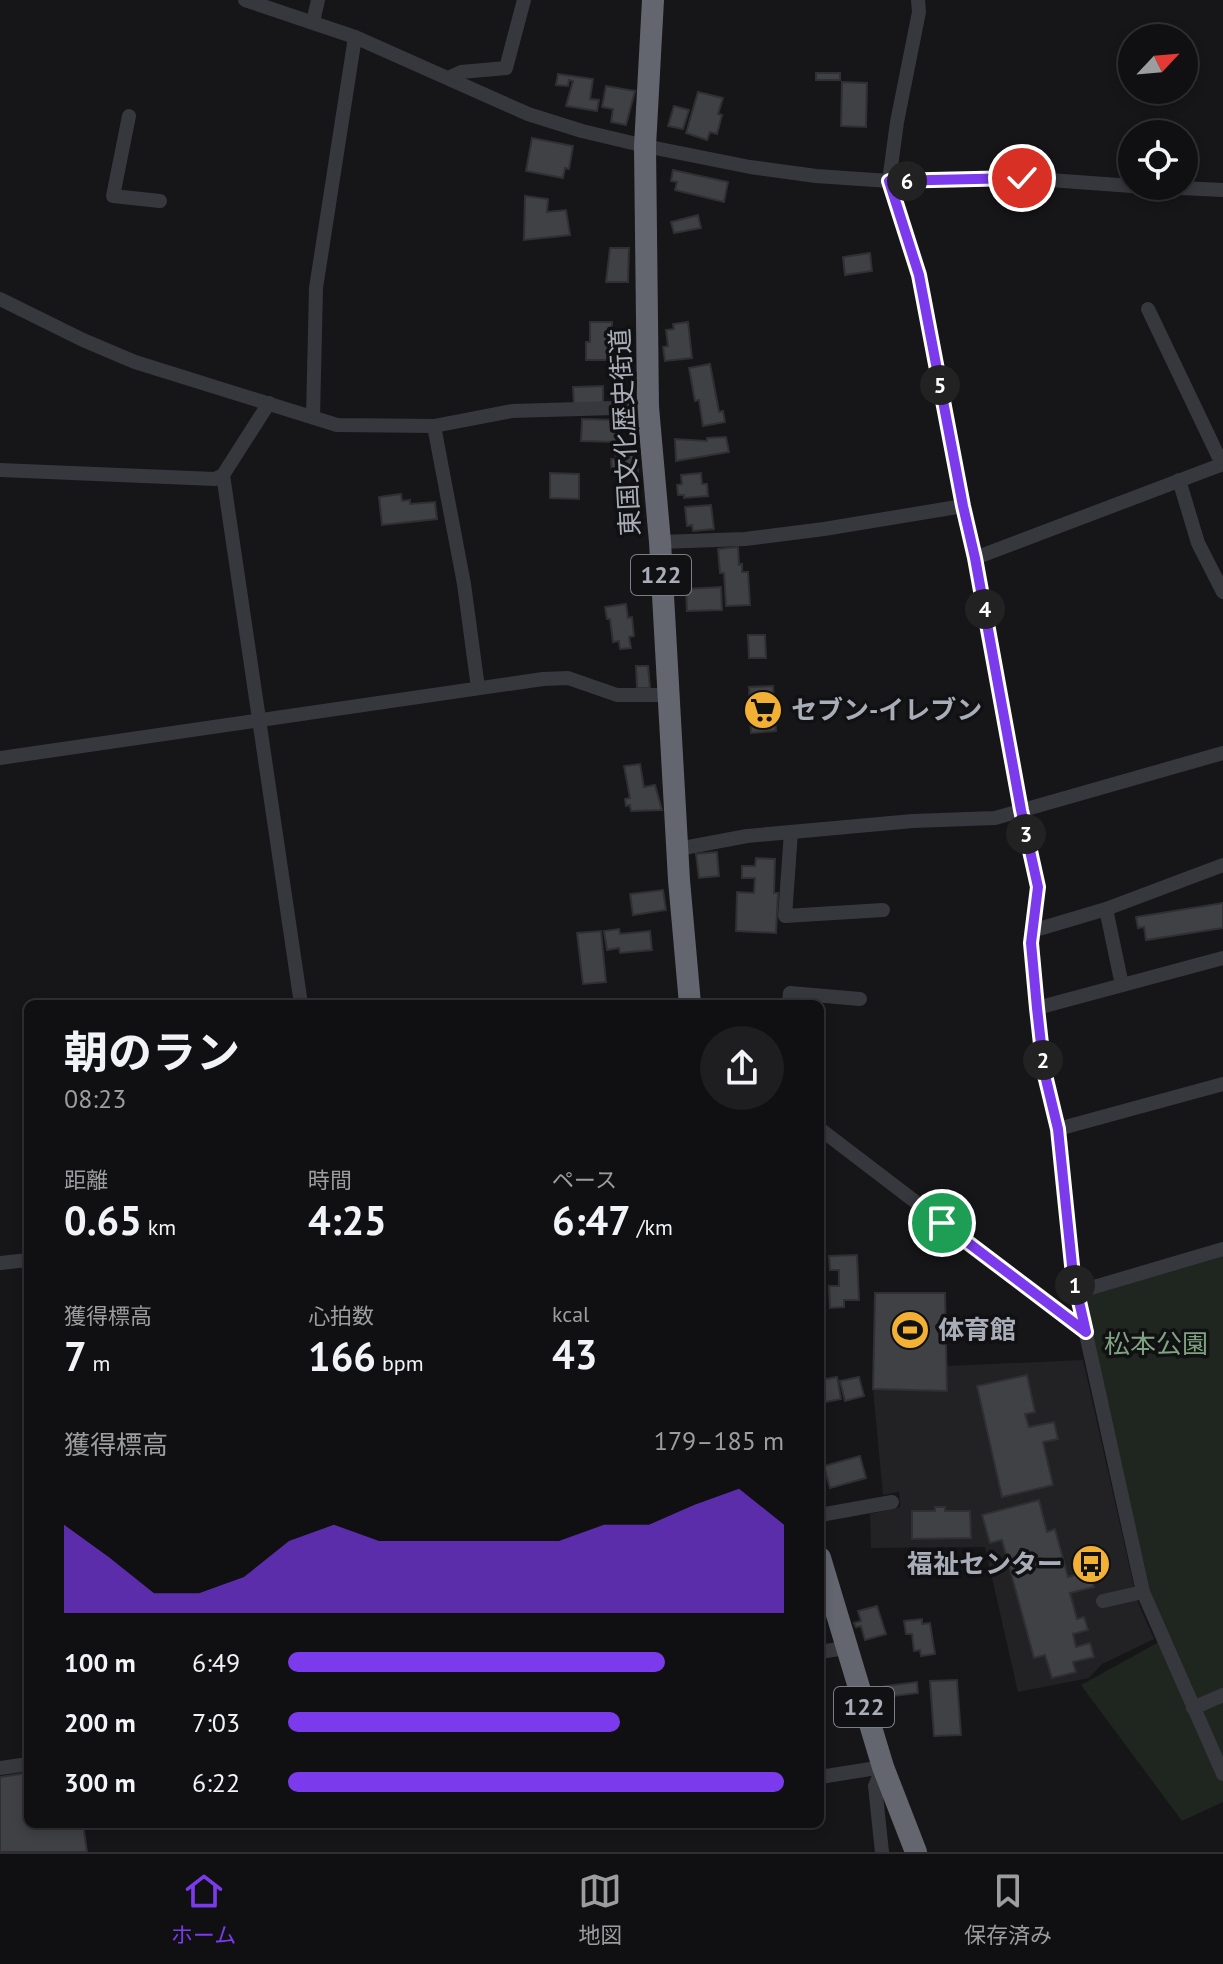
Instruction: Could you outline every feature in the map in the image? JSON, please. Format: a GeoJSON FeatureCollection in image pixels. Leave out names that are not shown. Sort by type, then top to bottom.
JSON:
{"type":"FeatureCollection","features":[{"type":"Feature","properties":{"kind":"highway","name":"東国文化歴史街道"},"geometry":{"type":"LineString","coordinates":[[653,0],[645,146],[648,407],[660,542],[690,1000]]}},
{"type":"Feature","properties":{"kind":"highway","name":"122"},"geometry":{"type":"LineString","coordinates":[[824,1572],[883,1767],[916,1852]]}},
{"type":"Feature","properties":{"kind":"street"},"geometry":{"type":"LineString","coordinates":[[245,0],[355,37],[528,114],[645,146],[750,167],[816,176],[889,181],[1022,178],[1118,185]]}},
{"type":"Feature","properties":{"kind":"street"},"geometry":{"type":"LineString","coordinates":[[313,22],[318,0]]}},
{"type":"Feature","properties":{"kind":"street"},"geometry":{"type":"LineString","coordinates":[[448,78],[461,72],[506,68],[524,0]]}},
{"type":"Feature","properties":{"kind":"street"},"geometry":{"type":"LineString","coordinates":[[918,0],[919,12],[897,122],[889,181],[919,275],[1038,887],[1031,943],[1044,1071],[1058,1129],[1073,1275],[1143,1592],[1223,1774]]}},
{"type":"Feature","properties":{"kind":"street"},"geometry":{"type":"LineString","coordinates":[[313,417],[316,288],[355,37]]}},
{"type":"Feature","properties":{"kind":"street"},"geometry":{"type":"LineString","coordinates":[[129,116],[113,196],[160,201]]}},
{"type":"Feature","properties":{"kind":"street"},"geometry":{"type":"LineString","coordinates":[[1198,189],[1223,190]]}},
{"type":"Feature","properties":{"kind":"street"},"geometry":{"type":"LineString","coordinates":[[0,299],[135,362],[337,425],[434,426],[512,411],[648,407]]}},
{"type":"Feature","properties":{"kind":"street"},"geometry":{"type":"LineString","coordinates":[[975,558],[1222,464],[1148,309]]}},
{"type":"Feature","properties":{"kind":"street"},"geometry":{"type":"LineString","coordinates":[[0,470],[215,479],[223,475],[269,403]]}},
{"type":"Feature","properties":{"kind":"street"},"geometry":{"type":"LineString","coordinates":[[434,426],[464,584],[478,688]]}},
{"type":"Feature","properties":{"kind":"street"},"geometry":{"type":"LineString","coordinates":[[223,475],[300,1000]]}},
{"type":"Feature","properties":{"kind":"street"},"geometry":{"type":"LineString","coordinates":[[1179,480],[1198,543],[1223,592]]}},
{"type":"Feature","properties":{"kind":"street"},"geometry":{"type":"LineString","coordinates":[[660,542],[745,539],[963,506]]}},
{"type":"Feature","properties":{"kind":"street"},"geometry":{"type":"LineString","coordinates":[[0,758],[478,688],[568,678],[617,695],[668,695]]}},
{"type":"Feature","properties":{"kind":"street"},"geometry":{"type":"LineString","coordinates":[[678,849],[747,836],[913,821],[995,818],[1223,753]]}},
{"type":"Feature","properties":{"kind":"street"},"geometry":{"type":"LineString","coordinates":[[791,832],[785,916],[883,910]]}},
{"type":"Feature","properties":{"kind":"street"},"geometry":{"type":"LineString","coordinates":[[1032,931],[1106,909],[1223,865]]}},
{"type":"Feature","properties":{"kind":"street"},"geometry":{"type":"LineString","coordinates":[[1106,909],[1122,985]]}},
{"type":"Feature","properties":{"kind":"street"},"geometry":{"type":"LineString","coordinates":[[1037,1008],[1223,958]]}},
{"type":"Feature","properties":{"kind":"street"},"geometry":{"type":"LineString","coordinates":[[789,1000],[790,993],[860,999]]}},
{"type":"Feature","properties":{"kind":"street"},"geometry":{"type":"LineString","coordinates":[[1058,1129],[1223,1084]]}},
{"type":"Feature","properties":{"kind":"street"},"geometry":{"type":"LineString","coordinates":[[824,1132],[1086,1332]]}},
{"type":"Feature","properties":{"kind":"street"},"geometry":{"type":"LineString","coordinates":[[1077,1292],[1223,1249]]}},
{"type":"Feature","properties":{"kind":"street"},"geometry":{"type":"LineString","coordinates":[[0,1263],[24,1260]]}},
{"type":"Feature","properties":{"kind":"street"},"geometry":{"type":"LineString","coordinates":[[824,1514],[892,1502]]}},
{"type":"Feature","properties":{"kind":"street"},"geometry":{"type":"LineString","coordinates":[[1103,1601],[1143,1592]]}},
{"type":"Feature","properties":{"kind":"street"},"geometry":{"type":"LineString","coordinates":[[824,1651],[845,1648]]}},
{"type":"Feature","properties":{"kind":"street"},"geometry":{"type":"LineString","coordinates":[[1193,1708],[1223,1695]]}},
{"type":"Feature","properties":{"kind":"street"},"geometry":{"type":"LineString","coordinates":[[0,1768],[24,1765]]}},
{"type":"Feature","properties":{"kind":"street"},"geometry":{"type":"LineString","coordinates":[[824,1776],[883,1767]]}},
{"type":"Feature","properties":{"kind":"street"},"geometry":{"type":"LineString","coordinates":[[882,1852],[875,1786],[883,1767]]}},
{"type":"Feature","properties":{"kind":"shaded area"},"geometry":{"type":"Polygon","coordinates":[[[875,1293],[945,1293],[946,1366],[1083,1360],[1137,1600],[1154,1639],[1102,1664],[1089,1678],[1018,1692],[985,1547],[871,1548],[870,1514],[900,1507],[899,1492],[883,1495],[873,1389],[875,1293]]]}},
{"type":"Feature","properties":{"kind":"green space","name":"松本公園"},"geometry":{"type":"Polygon","coordinates":[[[1223,1253],[1223,1802],[1182,1821],[1081,1685],[1159,1642],[1143,1592],[1078,1296],[1223,1253]]]}},
{"type":"Feature","properties":{"kind":"building"},"geometry":{"type":"Polygon","coordinates":[[[816,73],[840,73],[840,80],[816,80],[816,73]]]}},
{"type":"Feature","properties":{"kind":"building"},"geometry":{"type":"Polygon","coordinates":[[[558,74],[593,79],[590,99],[599,100],[597,111],[566,106],[573,81],[569,80],[568,86],[556,85],[558,74]]]}},
{"type":"Feature","properties":{"kind":"building"},"geometry":{"type":"Polygon","coordinates":[[[842,82],[867,83],[866,127],[841,126],[842,82]]]}},
{"type":"Feature","properties":{"kind":"building"},"geometry":{"type":"Polygon","coordinates":[[[606,86],[635,91],[626,125],[611,122],[613,109],[602,107],[606,86]]]}},
{"type":"Feature","properties":{"kind":"building"},"geometry":{"type":"Polygon","coordinates":[[[698,92],[723,98],[717,134],[710,132],[707,140],[686,133],[698,92]]]}},
{"type":"Feature","properties":{"kind":"building"},"geometry":{"type":"Polygon","coordinates":[[[674,106],[689,110],[683,129],[668,126],[674,106]]]}},
{"type":"Feature","properties":{"kind":"building"},"geometry":{"type":"Polygon","coordinates":[[[532,138],[573,146],[569,169],[565,168],[563,178],[526,171],[532,138]]]}},
{"type":"Feature","properties":{"kind":"building"},"geometry":{"type":"Polygon","coordinates":[[[673,170],[728,182],[724,202],[675,190],[677,182],[671,181],[673,170]]]}},
{"type":"Feature","properties":{"kind":"building"},"geometry":{"type":"Polygon","coordinates":[[[525,196],[548,199],[547,212],[566,210],[570,235],[524,240],[525,196]]]}},
{"type":"Feature","properties":{"kind":"building"},"geometry":{"type":"Polygon","coordinates":[[[698,215],[701,228],[674,233],[671,222],[698,215]]]}},
{"type":"Feature","properties":{"kind":"building"},"geometry":{"type":"Polygon","coordinates":[[[610,248],[629,248],[628,282],[606,282],[610,248]]]}},
{"type":"Feature","properties":{"kind":"building"},"geometry":{"type":"Polygon","coordinates":[[[870,253],[872,271],[845,275],[843,257],[870,253]]]}},
{"type":"Feature","properties":{"kind":"building"},"geometry":{"type":"Polygon","coordinates":[[[590,322],[612,322],[613,360],[586,360],[590,322]]]}},
{"type":"Feature","properties":{"kind":"building"},"geometry":{"type":"Polygon","coordinates":[[[688,322],[692,358],[665,361],[663,347],[668,346],[666,330],[674,329],[673,324],[688,322]]]}},
{"type":"Feature","properties":{"kind":"building"},"geometry":{"type":"Polygon","coordinates":[[[710,364],[719,412],[723,411],[725,422],[703,426],[689,368],[710,364]]]}},
{"type":"Feature","properties":{"kind":"building"},"geometry":{"type":"Polygon","coordinates":[[[603,386],[603,405],[574,405],[573,387],[603,386]]]}},
{"type":"Feature","properties":{"kind":"building"},"geometry":{"type":"Polygon","coordinates":[[[582,419],[617,420],[616,442],[581,441],[582,419]]]}},
{"type":"Feature","properties":{"kind":"building"},"geometry":{"type":"Polygon","coordinates":[[[726,437],[729,452],[676,461],[675,439],[707,441],[707,438],[726,437]]]}},
{"type":"Feature","properties":{"kind":"building"},"geometry":{"type":"Polygon","coordinates":[[[637,447],[638,476],[612,473],[611,459],[616,459],[615,448],[637,447]]]}},
{"type":"Feature","properties":{"kind":"building"},"geometry":{"type":"Polygon","coordinates":[[[550,473],[579,474],[579,499],[550,498],[550,473]]]}},
{"type":"Feature","properties":{"kind":"building"},"geometry":{"type":"Polygon","coordinates":[[[701,473],[702,484],[707,484],[708,496],[684,498],[684,495],[678,495],[677,485],[682,484],[681,475],[701,473]]]}},
{"type":"Feature","properties":{"kind":"building"},"geometry":{"type":"Polygon","coordinates":[[[401,494],[402,501],[410,500],[410,504],[435,502],[437,519],[382,525],[379,497],[401,494]]]}},
{"type":"Feature","properties":{"kind":"building"},"geometry":{"type":"Polygon","coordinates":[[[711,505],[714,529],[693,531],[692,525],[687,526],[685,507],[711,505]]]}},
{"type":"Feature","properties":{"kind":"building"},"geometry":{"type":"Polygon","coordinates":[[[738,547],[739,565],[742,564],[742,572],[748,572],[750,605],[726,606],[724,573],[720,573],[718,549],[738,547]]]}},
{"type":"Feature","properties":{"kind":"building"},"geometry":{"type":"Polygon","coordinates":[[[721,587],[722,610],[687,611],[686,589],[721,587]]]}},
{"type":"Feature","properties":{"kind":"building"},"geometry":{"type":"Polygon","coordinates":[[[626,604],[628,618],[632,617],[634,636],[629,637],[631,648],[620,649],[619,641],[613,642],[605,607],[626,604]]]}},
{"type":"Feature","properties":{"kind":"building"},"geometry":{"type":"Polygon","coordinates":[[[748,635],[765,635],[766,658],[749,658],[748,635]]]}},
{"type":"Feature","properties":{"kind":"building"},"geometry":{"type":"Polygon","coordinates":[[[636,666],[648,666],[650,688],[637,688],[636,666]]]}},
{"type":"Feature","properties":{"kind":"building"},"geometry":{"type":"Polygon","coordinates":[[[773,686],[776,731],[751,733],[749,687],[773,686]]]}},
{"type":"Feature","properties":{"kind":"building"},"geometry":{"type":"Polygon","coordinates":[[[640,764],[644,787],[655,785],[662,810],[631,811],[630,805],[626,806],[625,799],[630,798],[624,766],[640,764]]]}},
{"type":"Feature","properties":{"kind":"building"},"geometry":{"type":"Polygon","coordinates":[[[717,852],[719,876],[699,878],[696,854],[717,852]]]}},
{"type":"Feature","properties":{"kind":"building"},"geometry":{"type":"Polygon","coordinates":[[[756,858],[775,859],[774,893],[778,893],[776,933],[736,931],[737,892],[754,893],[755,878],[742,878],[742,866],[755,866],[756,858]]]}},
{"type":"Feature","properties":{"kind":"building"},"geometry":{"type":"Polygon","coordinates":[[[663,890],[666,910],[633,915],[630,894],[663,890]]]}},
{"type":"Feature","properties":{"kind":"building"},"geometry":{"type":"Polygon","coordinates":[[[1223,903],[1223,928],[1146,940],[1144,927],[1138,928],[1136,917],[1223,903]]]}},
{"type":"Feature","properties":{"kind":"building"},"geometry":{"type":"Polygon","coordinates":[[[619,929],[620,934],[650,931],[652,950],[620,953],[619,948],[607,950],[604,931],[619,929]]]}},
{"type":"Feature","properties":{"kind":"building"},"geometry":{"type":"Polygon","coordinates":[[[601,931],[606,982],[583,984],[577,933],[601,931]]]}},
{"type":"Feature","properties":{"kind":"building"},"geometry":{"type":"Polygon","coordinates":[[[857,1255],[859,1300],[844,1300],[844,1307],[830,1308],[829,1286],[839,1286],[839,1270],[830,1270],[829,1256],[857,1255]]]}},
{"type":"Feature","properties":{"kind":"building","name":"体育館"},"geometry":{"type":"Polygon","coordinates":[[[875,1293],[945,1293],[947,1391],[873,1389],[875,1293]]]}},
{"type":"Feature","properties":{"kind":"building"},"geometry":{"type":"Polygon","coordinates":[[[1027,1375],[1035,1412],[1025,1414],[1029,1427],[1054,1422],[1058,1439],[1043,1442],[1053,1485],[1002,1497],[977,1386],[1027,1375]]]}},
{"type":"Feature","properties":{"kind":"building"},"geometry":{"type":"Polygon","coordinates":[[[837,1377],[841,1399],[824,1402],[824,1379],[837,1377]]]}},
{"type":"Feature","properties":{"kind":"building"},"geometry":{"type":"Polygon","coordinates":[[[859,1377],[864,1396],[845,1401],[840,1381],[859,1377]]]}},
{"type":"Feature","properties":{"kind":"building"},"geometry":{"type":"Polygon","coordinates":[[[860,1456],[866,1478],[830,1488],[824,1466],[860,1456]]]}},
{"type":"Feature","properties":{"kind":"building"},"geometry":{"type":"Polygon","coordinates":[[[1039,1500],[1047,1532],[1055,1529],[1068,1577],[1089,1571],[1094,1587],[1070,1593],[1077,1619],[1084,1617],[1088,1630],[1073,1634],[1076,1647],[1090,1643],[1094,1657],[1073,1662],[1076,1672],[1052,1678],[1045,1655],[1034,1658],[1002,1540],[990,1543],[982,1515],[1039,1500]]]}},
{"type":"Feature","properties":{"kind":"building"},"geometry":{"type":"Polygon","coordinates":[[[935,1507],[945,1507],[945,1511],[970,1511],[971,1538],[912,1539],[912,1511],[935,1511],[935,1507]]]}},
{"type":"Feature","properties":{"kind":"building"},"geometry":{"type":"Polygon","coordinates":[[[877,1606],[886,1634],[865,1640],[861,1626],[856,1627],[854,1623],[861,1621],[858,1611],[877,1606]]]}},
{"type":"Feature","properties":{"kind":"building"},"geometry":{"type":"Polygon","coordinates":[[[922,1619],[922,1624],[930,1623],[935,1654],[921,1656],[920,1650],[914,1651],[912,1634],[906,1634],[904,1621],[922,1619]]]}},
{"type":"Feature","properties":{"kind":"building"},"geometry":{"type":"Polygon","coordinates":[[[957,1680],[961,1735],[934,1736],[930,1681],[957,1680]]]}},
{"type":"Feature","properties":{"kind":"building"},"geometry":{"type":"Polygon","coordinates":[[[917,1682],[918,1693],[886,1697],[885,1686],[917,1682]]]}},
{"type":"Feature","properties":{"kind":"building"},"geometry":{"type":"Polygon","coordinates":[[[24,1774],[24,1828],[84,1828],[87,1852],[0,1852],[0,1777],[24,1774]]]}},
{"type":"Feature","properties":{"kind":"place","name":"セブン-イレブン"},"geometry":{"type":"Point","coordinates":[763,710]}},
{"type":"Feature","properties":{"kind":"place","name":"体育館"},"geometry":{"type":"Point","coordinates":[910,1330]}},
{"type":"Feature","properties":{"kind":"place","name":"福祉センター"},"geometry":{"type":"Point","coordinates":[1091,1564]}},
{"type":"Feature","properties":{"kind":"route"},"geometry":{"type":"LineString","coordinates":[[942,1223],[1086,1332],[1073,1275],[1058,1129],[1044,1071],[1037,1008],[1031,943],[1038,887],[919,275],[889,181],[1022,178]]}}]}
